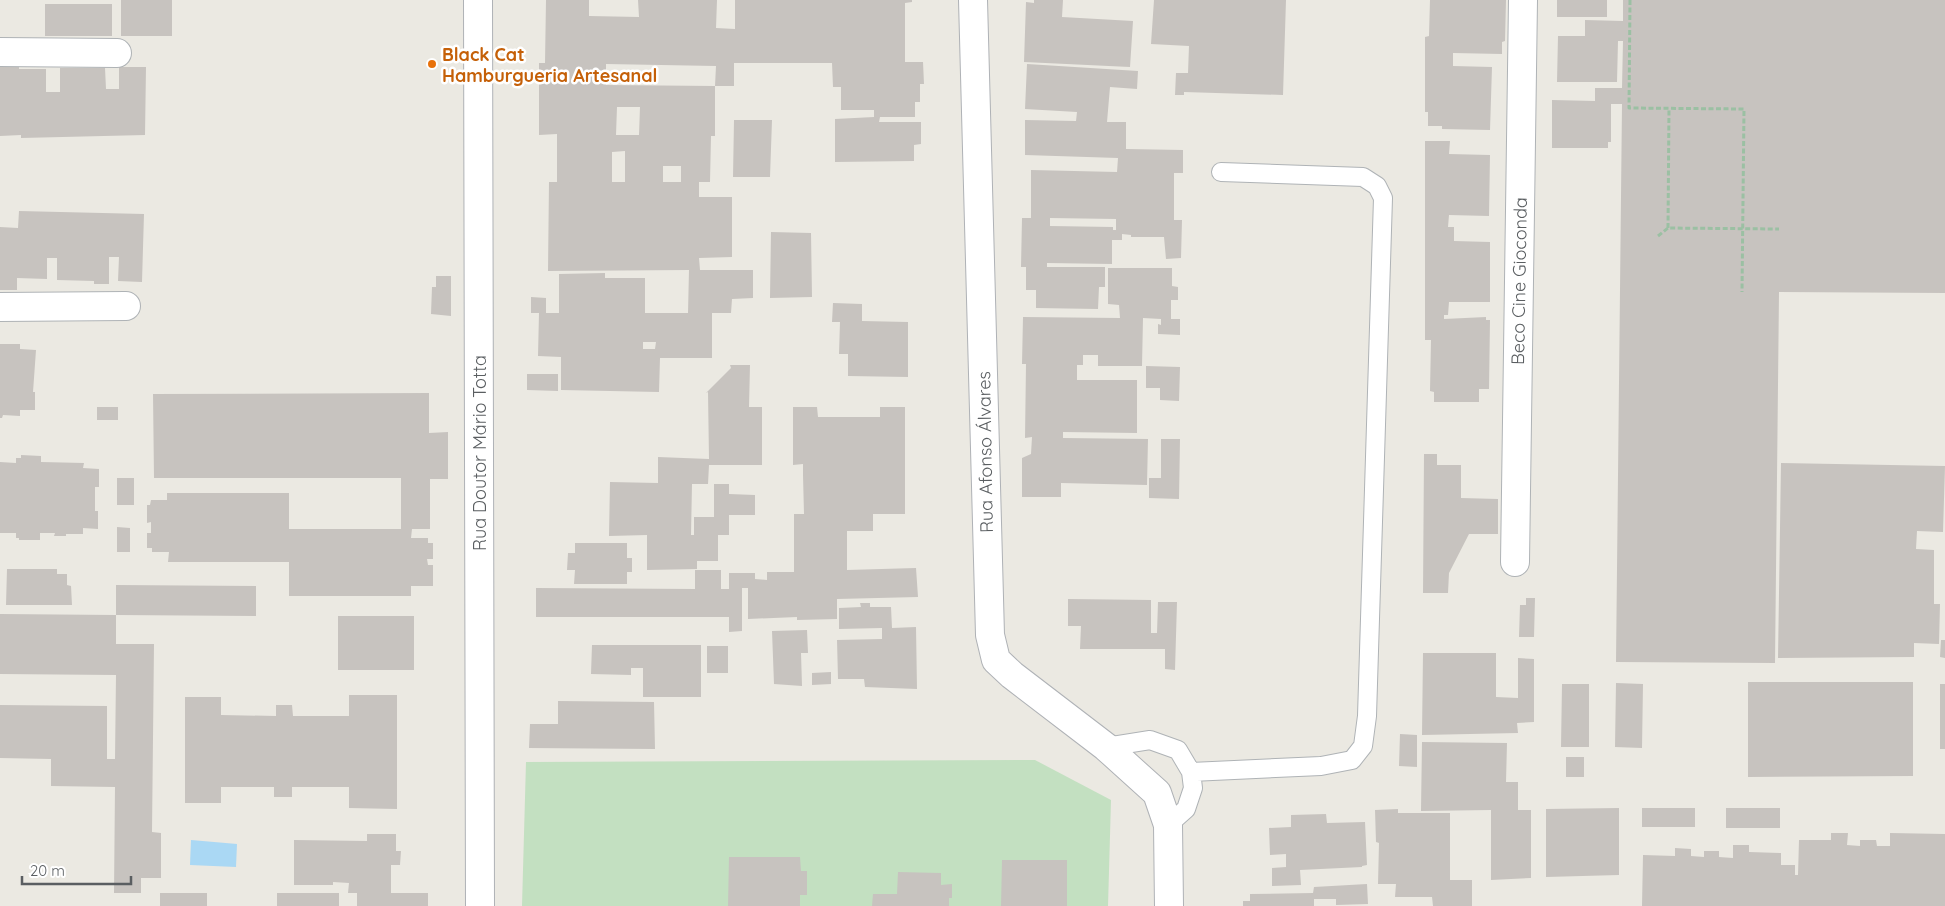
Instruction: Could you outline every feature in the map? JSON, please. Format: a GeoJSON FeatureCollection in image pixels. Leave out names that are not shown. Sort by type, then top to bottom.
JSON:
{"type":"FeatureCollection","features":[{"type":"Feature","properties":{"kind":"street","name":"Rua Doutor Mário Totta"},"geometry":{"type":"LineString","coordinates":[[478,0],[480,906]]}},
{"type":"Feature","properties":{"kind":"street","name":"Rua Afonso Álvares"},"geometry":{"type":"LineString","coordinates":[[973,0],[990,635],[996,660],[1012,675],[1106,748],[1157,793],[1168,825],[1169,906]]}},
{"type":"Feature","properties":{"kind":"street","name":"Beco Cine Gioconda"},"geometry":{"type":"LineString","coordinates":[[1514,562],[1524,0]]}},
{"type":"Feature","properties":{"kind":"street"},"geometry":{"type":"LineString","coordinates":[[0,52],[117,53]]}},
{"type":"Feature","properties":{"kind":"street"},"geometry":{"type":"LineString","coordinates":[[0,307],[126,306]]}},
{"type":"Feature","properties":{"kind":"lane"},"geometry":{"type":"LineString","coordinates":[[1191,772],[1320,766],[1352,760],[1363,746],[1366,716],[1383,198],[1377,186],[1363,177],[1221,172]]}},
{"type":"Feature","properties":{"kind":"lane"},"geometry":{"type":"LineString","coordinates":[[1106,748],[1150,740],[1178,750],[1191,772],[1193,788],[1186,809],[1168,825]]}},
{"type":"Feature","properties":{"kind":"path"},"geometry":{"type":"LineString","coordinates":[[1630,0],[1628,108],[1744,109],[1742,292]]}},
{"type":"Feature","properties":{"kind":"path"},"geometry":{"type":"LineString","coordinates":[[1668,228],[1669,108]]}},
{"type":"Feature","properties":{"kind":"path"},"geometry":{"type":"LineString","coordinates":[[1658,236],[1668,228],[1779,229]]}},
{"type":"Feature","properties":{"kind":"green space"},"geometry":{"type":"Polygon","coordinates":[[[1035,760],[1111,800],[1108,906],[522,906],[526,762],[1035,760]]]}},
{"type":"Feature","properties":{"kind":"water"},"geometry":{"type":"Polygon","coordinates":[[[191,840],[237,844],[236,867],[190,865],[191,840]]]}},
{"type":"Feature","properties":{"kind":"building"},"geometry":{"type":"Polygon","coordinates":[[[121,0],[172,0],[172,36],[121,36],[121,0]]]}},
{"type":"Feature","properties":{"kind":"building"},"geometry":{"type":"Polygon","coordinates":[[[546,0],[589,0],[589,16],[639,17],[638,0],[717,0],[716,28],[735,29],[735,0],[912,0],[912,2],[905,3],[905,62],[923,62],[924,84],[920,84],[920,102],[915,102],[915,117],[880,117],[879,122],[921,122],[921,144],[914,145],[914,161],[835,162],[835,119],[874,117],[874,110],[841,110],[841,87],[833,87],[832,63],[734,63],[734,86],[715,86],[715,136],[711,136],[710,182],[699,182],[699,197],[732,197],[732,257],[699,258],[700,270],[753,270],[753,298],[732,299],[731,313],[712,313],[712,358],[660,358],[659,392],[561,390],[561,357],[538,356],[539,313],[531,313],[531,297],[546,298],[546,313],[559,313],[559,274],[605,273],[605,278],[645,278],[645,313],[688,313],[689,270],[548,271],[549,182],[557,182],[557,134],[539,135],[539,63],[545,63],[546,0]],[[606,64],[606,85],[715,86],[716,66],[606,64]],[[617,107],[616,135],[639,135],[640,107],[617,107]],[[625,151],[612,152],[612,182],[625,182],[625,151]],[[663,166],[663,182],[681,182],[681,166],[663,166]],[[643,342],[643,349],[655,349],[656,342],[643,342]]]}},
{"type":"Feature","properties":{"kind":"building"},"geometry":{"type":"Polygon","coordinates":[[[1034,0],[1063,0],[1062,17],[1133,21],[1130,67],[1024,62],[1026,2],[1034,3],[1034,0]]]}},
{"type":"Feature","properties":{"kind":"building"},"geometry":{"type":"Polygon","coordinates":[[[1154,0],[1286,0],[1283,95],[1184,92],[1184,95],[1175,95],[1176,73],[1188,73],[1189,46],[1151,44],[1154,0]]]}},
{"type":"Feature","properties":{"kind":"building"},"geometry":{"type":"Polygon","coordinates":[[[1430,0],[1506,0],[1505,41],[1502,42],[1502,54],[1453,53],[1453,66],[1492,67],[1490,130],[1442,129],[1442,126],[1428,126],[1428,112],[1425,112],[1425,37],[1429,36],[1430,0]]]}},
{"type":"Feature","properties":{"kind":"building"},"geometry":{"type":"Polygon","coordinates":[[[1557,0],[1607,0],[1607,17],[1557,17],[1557,0]]]}},
{"type":"Feature","properties":{"kind":"building"},"geometry":{"type":"Polygon","coordinates":[[[1623,0],[1945,0],[1945,293],[1779,292],[1775,663],[1616,662],[1622,104],[1611,104],[1611,142],[1608,142],[1608,148],[1552,148],[1552,100],[1595,101],[1595,88],[1622,88],[1623,41],[1618,41],[1617,82],[1557,82],[1558,36],[1585,36],[1585,20],[1623,21],[1623,0]]]}},
{"type":"Feature","properties":{"kind":"building"},"geometry":{"type":"Polygon","coordinates":[[[45,4],[112,4],[112,36],[45,36],[45,4]]]}},
{"type":"Feature","properties":{"kind":"building"},"geometry":{"type":"Polygon","coordinates":[[[0,57],[19,57],[19,69],[46,69],[46,92],[60,92],[60,68],[105,68],[106,89],[119,89],[119,67],[146,67],[145,135],[21,138],[21,135],[0,136],[0,57]]]}},
{"type":"Feature","properties":{"kind":"building"},"geometry":{"type":"Polygon","coordinates":[[[1027,64],[1138,71],[1137,89],[1110,87],[1107,122],[1126,122],[1126,149],[1183,150],[1183,173],[1174,173],[1174,220],[1182,220],[1181,258],[1166,259],[1164,237],[1131,237],[1131,235],[1122,234],[1122,240],[1112,240],[1112,264],[1047,263],[1047,267],[1105,267],[1105,287],[1099,287],[1098,309],[1036,308],[1036,290],[1026,290],[1026,267],[1021,267],[1022,218],[1031,218],[1031,170],[1117,172],[1118,158],[1025,155],[1025,120],[1076,121],[1077,112],[1025,109],[1027,64]],[[1050,218],[1050,226],[1113,227],[1113,230],[1116,230],[1116,219],[1050,218]]]}},
{"type":"Feature","properties":{"kind":"building"},"geometry":{"type":"Polygon","coordinates":[[[734,120],[772,120],[770,177],[733,177],[734,120]]]}},
{"type":"Feature","properties":{"kind":"building"},"geometry":{"type":"Polygon","coordinates":[[[1425,141],[1450,141],[1449,154],[1490,155],[1489,216],[1449,215],[1448,227],[1454,227],[1454,241],[1490,242],[1490,302],[1449,302],[1448,315],[1444,315],[1444,319],[1486,317],[1486,320],[1490,320],[1489,389],[1479,389],[1479,402],[1434,402],[1434,392],[1430,391],[1431,340],[1425,340],[1425,141]]]}},
{"type":"Feature","properties":{"kind":"building"},"geometry":{"type":"Polygon","coordinates":[[[19,211],[144,214],[142,282],[118,281],[119,257],[109,257],[109,284],[94,284],[94,281],[57,280],[57,258],[47,258],[47,279],[17,278],[17,290],[0,290],[0,227],[18,228],[19,211]]]}},
{"type":"Feature","properties":{"kind":"building"},"geometry":{"type":"Polygon","coordinates":[[[771,232],[811,233],[812,297],[770,298],[771,232]]]}},
{"type":"Feature","properties":{"kind":"building"},"geometry":{"type":"Polygon","coordinates":[[[1108,268],[1172,268],[1172,286],[1178,287],[1178,300],[1171,300],[1171,319],[1180,319],[1180,335],[1158,334],[1158,324],[1161,325],[1161,319],[1143,318],[1142,366],[1098,366],[1098,355],[1083,355],[1083,365],[1077,365],[1077,380],[1137,380],[1137,433],[1063,432],[1063,438],[1148,439],[1147,485],[1061,483],[1061,497],[1022,497],[1022,458],[1031,454],[1032,437],[1025,438],[1026,364],[1022,364],[1023,317],[1120,318],[1119,305],[1108,304],[1108,268]]]}},
{"type":"Feature","properties":{"kind":"building"},"geometry":{"type":"Polygon","coordinates":[[[436,276],[451,276],[451,316],[431,314],[432,287],[436,287],[436,276]]]}},
{"type":"Feature","properties":{"kind":"building"},"geometry":{"type":"Polygon","coordinates":[[[833,303],[862,304],[862,321],[908,322],[908,377],[848,376],[848,354],[839,354],[840,322],[832,322],[833,303]]]}},
{"type":"Feature","properties":{"kind":"building"},"geometry":{"type":"Polygon","coordinates":[[[0,344],[20,344],[20,349],[36,350],[33,392],[35,392],[35,410],[20,410],[20,416],[3,415],[0,418],[0,344]]]}},
{"type":"Feature","properties":{"kind":"building"},"geometry":{"type":"Polygon","coordinates":[[[730,365],[750,365],[749,407],[762,407],[762,465],[709,465],[708,484],[692,484],[691,535],[694,535],[694,517],[714,517],[714,484],[729,484],[729,494],[755,495],[755,515],[729,515],[729,535],[718,535],[718,561],[697,561],[697,569],[647,570],[647,535],[609,536],[610,482],[658,483],[658,457],[709,459],[708,392],[706,393],[731,368],[730,365]]]}},
{"type":"Feature","properties":{"kind":"building"},"geometry":{"type":"Polygon","coordinates":[[[1146,366],[1180,367],[1179,401],[1160,400],[1160,388],[1146,388],[1146,366]]]}},
{"type":"Feature","properties":{"kind":"building"},"geometry":{"type":"Polygon","coordinates":[[[527,374],[558,374],[558,391],[527,390],[527,374]]]}},
{"type":"Feature","properties":{"kind":"building"},"geometry":{"type":"Polygon","coordinates":[[[429,393],[429,433],[448,432],[448,479],[430,479],[430,529],[412,529],[411,538],[428,538],[428,543],[433,543],[433,559],[427,559],[428,565],[433,565],[433,586],[411,586],[411,596],[289,596],[289,562],[168,562],[169,552],[152,552],[152,548],[147,548],[147,533],[151,533],[151,522],[147,523],[147,505],[150,505],[151,500],[167,500],[167,493],[289,493],[289,529],[401,529],[401,478],[154,478],[153,394],[429,393]]]}},
{"type":"Feature","properties":{"kind":"building"},"geometry":{"type":"Polygon","coordinates":[[[97,407],[118,407],[118,420],[97,420],[97,407]]]}},
{"type":"Feature","properties":{"kind":"building"},"geometry":{"type":"Polygon","coordinates":[[[793,407],[817,407],[818,417],[880,417],[880,407],[905,407],[905,514],[873,514],[873,531],[847,531],[847,570],[916,568],[918,597],[837,599],[837,619],[797,620],[797,617],[748,619],[748,588],[742,588],[742,631],[729,632],[729,617],[536,617],[536,588],[695,589],[695,570],[721,570],[721,589],[729,589],[729,573],[755,573],[755,579],[767,580],[767,572],[794,572],[794,514],[804,514],[803,464],[793,465],[793,407]]]}},
{"type":"Feature","properties":{"kind":"building"},"geometry":{"type":"Polygon","coordinates":[[[1161,439],[1180,439],[1179,499],[1149,498],[1149,478],[1161,478],[1161,439]]]}},
{"type":"Feature","properties":{"kind":"building"},"geometry":{"type":"Polygon","coordinates":[[[1424,454],[1437,454],[1437,465],[1461,465],[1461,498],[1498,499],[1498,534],[1469,534],[1449,573],[1448,593],[1423,593],[1424,454]]]}},
{"type":"Feature","properties":{"kind":"building"},"geometry":{"type":"Polygon","coordinates":[[[21,455],[41,456],[41,462],[84,463],[83,468],[99,469],[99,487],[95,487],[95,511],[98,511],[98,529],[83,528],[83,534],[66,534],[66,536],[54,536],[55,533],[40,533],[40,540],[19,540],[19,538],[16,538],[16,533],[0,533],[0,462],[16,463],[16,458],[21,458],[21,455]]]}},
{"type":"Feature","properties":{"kind":"building"},"geometry":{"type":"Polygon","coordinates":[[[1781,463],[1945,466],[1943,532],[1917,531],[1916,549],[1934,550],[1934,604],[1940,604],[1939,644],[1914,643],[1914,657],[1778,658],[1781,463]]]}},
{"type":"Feature","properties":{"kind":"building"},"geometry":{"type":"Polygon","coordinates":[[[117,478],[134,478],[134,505],[117,505],[117,478]]]}},
{"type":"Feature","properties":{"kind":"building"},"geometry":{"type":"Polygon","coordinates":[[[117,527],[130,528],[130,552],[117,552],[117,527]]]}},
{"type":"Feature","properties":{"kind":"building"},"geometry":{"type":"Polygon","coordinates":[[[575,543],[627,543],[627,558],[632,558],[632,572],[627,572],[627,584],[574,584],[575,570],[567,570],[568,553],[575,553],[575,543]]]}},
{"type":"Feature","properties":{"kind":"building"},"geometry":{"type":"Polygon","coordinates":[[[7,569],[57,569],[57,574],[67,574],[67,585],[71,586],[72,605],[6,605],[7,569]]]}},
{"type":"Feature","properties":{"kind":"building"},"geometry":{"type":"Polygon","coordinates":[[[116,585],[256,586],[256,616],[116,615],[116,585]]]}},
{"type":"Feature","properties":{"kind":"building"},"geometry":{"type":"Polygon","coordinates":[[[1526,598],[1535,598],[1534,637],[1519,637],[1520,605],[1526,605],[1526,598]]]}},
{"type":"Feature","properties":{"kind":"building"},"geometry":{"type":"Polygon","coordinates":[[[1068,599],[1151,600],[1151,633],[1157,633],[1158,602],[1177,602],[1175,670],[1165,669],[1165,649],[1080,649],[1081,626],[1068,626],[1068,599]]]}},
{"type":"Feature","properties":{"kind":"building"},"geometry":{"type":"Polygon","coordinates":[[[860,603],[870,603],[870,607],[891,607],[892,628],[916,627],[917,689],[865,687],[864,679],[838,679],[837,640],[882,639],[882,628],[839,629],[839,608],[861,607],[860,603]]]}},
{"type":"Feature","properties":{"kind":"building"},"geometry":{"type":"Polygon","coordinates":[[[0,614],[116,615],[116,644],[154,644],[152,832],[161,833],[161,878],[141,878],[141,893],[114,893],[115,787],[51,786],[51,759],[0,758],[0,705],[107,706],[107,759],[115,759],[116,675],[0,674],[0,614]]]}},
{"type":"Feature","properties":{"kind":"building"},"geometry":{"type":"Polygon","coordinates":[[[338,616],[414,616],[414,670],[338,670],[338,616]]]}},
{"type":"Feature","properties":{"kind":"building"},"geometry":{"type":"Polygon","coordinates":[[[807,630],[808,653],[801,653],[802,686],[774,684],[772,631],[807,630]]]}},
{"type":"Feature","properties":{"kind":"building"},"geometry":{"type":"Polygon","coordinates":[[[1941,640],[1945,640],[1945,658],[1940,657],[1941,640]]]}},
{"type":"Feature","properties":{"kind":"building"},"geometry":{"type":"Polygon","coordinates":[[[592,645],[701,645],[701,697],[643,697],[643,668],[631,668],[631,675],[591,674],[592,645]]]}},
{"type":"Feature","properties":{"kind":"building"},"geometry":{"type":"Polygon","coordinates":[[[707,646],[728,646],[728,673],[707,673],[707,646]]]}},
{"type":"Feature","properties":{"kind":"building"},"geometry":{"type":"Polygon","coordinates":[[[1423,653],[1496,653],[1496,697],[1518,698],[1518,658],[1534,659],[1534,722],[1517,723],[1518,733],[1422,735],[1423,653]]]}},
{"type":"Feature","properties":{"kind":"building"},"geometry":{"type":"Polygon","coordinates":[[[831,672],[831,684],[812,685],[812,673],[831,672]]]}},
{"type":"Feature","properties":{"kind":"building"},"geometry":{"type":"Polygon","coordinates":[[[1748,682],[1913,682],[1913,776],[1748,777],[1748,682]]]}},
{"type":"Feature","properties":{"kind":"building"},"geometry":{"type":"Polygon","coordinates":[[[1616,683],[1643,684],[1642,748],[1615,747],[1616,683]]]}},
{"type":"Feature","properties":{"kind":"building"},"geometry":{"type":"Polygon","coordinates":[[[1562,684],[1589,684],[1589,747],[1561,747],[1562,684]]]}},
{"type":"Feature","properties":{"kind":"building"},"geometry":{"type":"Polygon","coordinates":[[[1940,684],[1945,684],[1945,749],[1940,749],[1940,684]]]}},
{"type":"Feature","properties":{"kind":"building"},"geometry":{"type":"Polygon","coordinates":[[[349,695],[397,695],[397,809],[349,808],[349,787],[292,787],[292,797],[274,797],[274,787],[221,787],[221,803],[185,803],[185,697],[221,697],[221,715],[276,716],[276,705],[292,705],[293,716],[349,716],[349,695]]]}},
{"type":"Feature","properties":{"kind":"building"},"geometry":{"type":"Polygon","coordinates":[[[558,701],[654,702],[655,749],[529,748],[530,724],[558,724],[558,701]]]}},
{"type":"Feature","properties":{"kind":"building"},"geometry":{"type":"Polygon","coordinates":[[[1400,734],[1417,735],[1417,767],[1399,766],[1400,734]]]}},
{"type":"Feature","properties":{"kind":"building"},"geometry":{"type":"Polygon","coordinates":[[[1422,742],[1507,743],[1506,782],[1518,782],[1518,810],[1531,810],[1531,878],[1491,880],[1491,810],[1421,811],[1422,742]]]}},
{"type":"Feature","properties":{"kind":"building"},"geometry":{"type":"Polygon","coordinates":[[[1566,757],[1584,757],[1584,777],[1566,777],[1566,757]]]}},
{"type":"Feature","properties":{"kind":"building"},"geometry":{"type":"Polygon","coordinates":[[[1619,808],[1619,875],[1546,877],[1546,809],[1619,808]]]}},
{"type":"Feature","properties":{"kind":"building"},"geometry":{"type":"Polygon","coordinates":[[[1642,808],[1695,808],[1695,827],[1642,827],[1642,808]]]}},
{"type":"Feature","properties":{"kind":"building"},"geometry":{"type":"Polygon","coordinates":[[[1726,808],[1780,808],[1780,828],[1726,828],[1726,808]]]}},
{"type":"Feature","properties":{"kind":"building"},"geometry":{"type":"Polygon","coordinates":[[[1398,809],[1398,813],[1450,813],[1450,880],[1472,880],[1472,906],[1433,906],[1432,897],[1395,897],[1396,884],[1378,884],[1379,843],[1376,842],[1375,810],[1398,809]]]}},
{"type":"Feature","properties":{"kind":"building"},"geometry":{"type":"Polygon","coordinates":[[[1326,814],[1327,823],[1365,822],[1367,865],[1362,867],[1300,870],[1301,885],[1272,886],[1272,868],[1286,867],[1286,854],[1270,855],[1269,828],[1291,827],[1291,815],[1326,814]]]}},
{"type":"Feature","properties":{"kind":"building"},"geometry":{"type":"Polygon","coordinates":[[[1831,833],[1848,833],[1847,845],[1860,846],[1860,840],[1876,840],[1877,846],[1890,846],[1890,833],[1945,834],[1945,906],[1642,906],[1643,855],[1675,856],[1675,848],[1691,849],[1691,856],[1704,857],[1704,851],[1719,851],[1719,857],[1733,858],[1733,845],[1749,845],[1749,852],[1781,853],[1781,865],[1795,865],[1795,875],[1798,875],[1799,840],[1831,840],[1831,833]]]}},
{"type":"Feature","properties":{"kind":"building"},"geometry":{"type":"Polygon","coordinates":[[[367,834],[396,834],[396,851],[401,851],[400,865],[391,865],[391,893],[428,893],[428,906],[357,906],[357,893],[348,893],[349,883],[333,882],[333,885],[294,885],[294,840],[367,841],[367,834]]]}},
{"type":"Feature","properties":{"kind":"building"},"geometry":{"type":"Polygon","coordinates":[[[729,857],[800,857],[801,871],[807,871],[807,895],[800,895],[800,906],[728,906],[729,857]]]}},
{"type":"Feature","properties":{"kind":"building"},"geometry":{"type":"Polygon","coordinates":[[[1002,860],[1067,860],[1067,906],[1001,906],[1002,860]]]}},
{"type":"Feature","properties":{"kind":"building"},"geometry":{"type":"Polygon","coordinates":[[[898,872],[941,873],[941,885],[952,884],[952,898],[949,898],[949,906],[872,906],[873,894],[897,894],[898,872]]]}},
{"type":"Feature","properties":{"kind":"building"},"geometry":{"type":"Polygon","coordinates":[[[1367,884],[1368,904],[1336,905],[1336,899],[1314,899],[1314,906],[1243,906],[1243,901],[1250,901],[1250,894],[1313,893],[1314,887],[1367,884]]]}},
{"type":"Feature","properties":{"kind":"building"},"geometry":{"type":"Polygon","coordinates":[[[160,893],[207,893],[207,906],[160,906],[160,893]]]}},
{"type":"Feature","properties":{"kind":"building"},"geometry":{"type":"Polygon","coordinates":[[[277,893],[339,893],[339,906],[277,906],[277,893]]]}},
{"type":"Feature","properties":{"kind":"place","name":"Black Cat Hamburgueria Artesanal"},"geometry":{"type":"Point","coordinates":[432,64]}}]}
